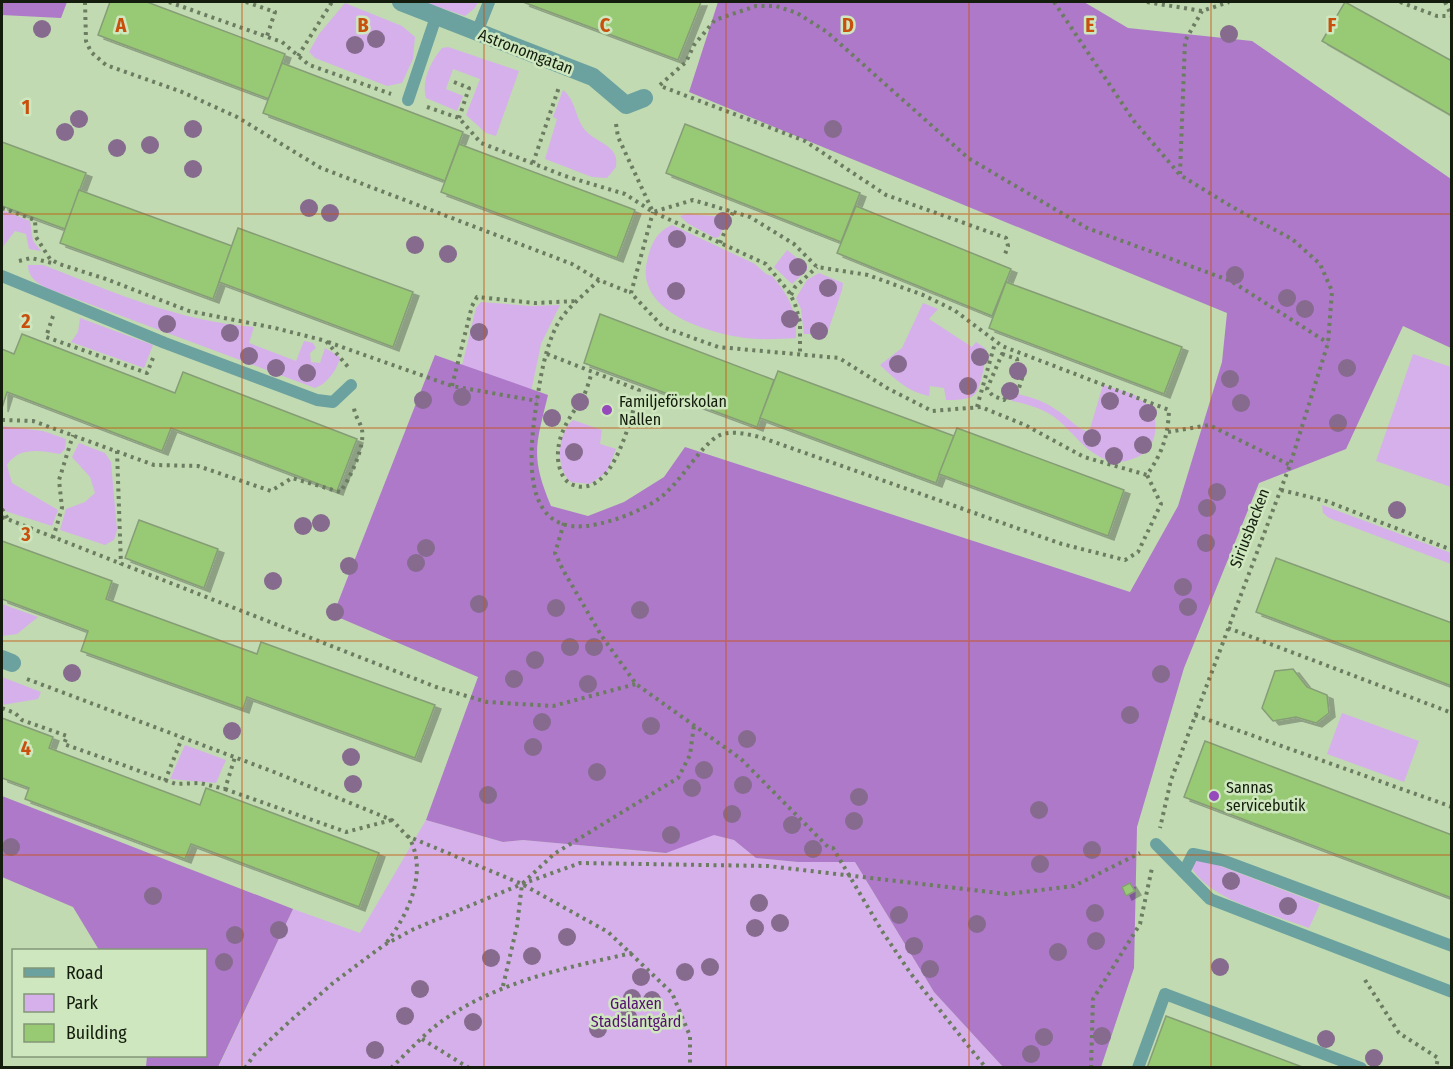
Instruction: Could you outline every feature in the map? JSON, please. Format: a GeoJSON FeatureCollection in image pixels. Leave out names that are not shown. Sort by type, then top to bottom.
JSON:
{"type":"FeatureCollection","features":[{"type":"Feature","properties":{"kind":"street","name":"Astronomgatan"},"geometry":{"type":"LineString","coordinates":[[401,2],[593,76],[626,105],[644,98]]}},
{"type":"Feature","properties":{"kind":"lane"},"geometry":{"type":"LineString","coordinates":[[477,32],[489,2]]}},
{"type":"Feature","properties":{"kind":"lane"},"geometry":{"type":"LineString","coordinates":[[408,100],[436,17]]}},
{"type":"Feature","properties":{"kind":"lane"},"geometry":{"type":"LineString","coordinates":[[2,276],[160,341],[317,400],[333,402],[351,385]]}},
{"type":"Feature","properties":{"kind":"lane"},"geometry":{"type":"LineString","coordinates":[[1156,844],[1210,899],[1452,992]]}},
{"type":"Feature","properties":{"kind":"lane"},"geometry":{"type":"LineString","coordinates":[[1184,872],[1193,854],[1222,860],[1452,946]]}},
{"type":"Feature","properties":{"kind":"lane"},"geometry":{"type":"LineString","coordinates":[[1138,1068],[1165,994],[1361,1068]]}},
{"type":"Feature","properties":{"kind":"path"},"geometry":{"type":"LineString","coordinates":[[86,2],[86,41],[91,52],[106,65],[182,92],[237,117],[321,168],[572,264],[598,280],[632,293],[663,327],[718,347],[839,358],[887,388],[932,411],[977,407],[1025,425],[1084,457],[1147,475],[1161,504],[1138,552],[1125,560],[1062,544],[760,437],[722,433],[707,443],[677,483],[656,501],[606,522],[590,526],[564,523],[551,518],[541,507],[532,483],[530,448],[537,401],[547,354],[557,324],[598,280]]}},
{"type":"Feature","properties":{"kind":"path"},"geometry":{"type":"LineString","coordinates":[[246,2],[275,12],[267,36]]}},
{"type":"Feature","properties":{"kind":"path"},"geometry":{"type":"LineString","coordinates":[[298,56],[332,2]]}},
{"type":"Feature","properties":{"kind":"path","name":"Siriusbacken"},"geometry":{"type":"LineString","coordinates":[[1054,2],[1134,121],[1180,175],[1292,240],[1320,264],[1332,291],[1328,343],[1290,465],[1171,780],[1140,924],[1093,999],[1092,1068]]}},
{"type":"Feature","properties":{"kind":"path"},"geometry":{"type":"LineString","coordinates":[[1146,2],[1202,11],[1229,2]]}},
{"type":"Feature","properties":{"kind":"path"},"geometry":{"type":"LineString","coordinates":[[1400,2],[1437,16],[1451,16],[1445,2]]}},
{"type":"Feature","properties":{"kind":"path"},"geometry":{"type":"LineString","coordinates":[[644,98],[686,62],[694,45],[715,20],[756,6],[776,6],[797,13],[827,32],[968,158],[1087,228],[1231,281],[1328,343]]}},
{"type":"Feature","properties":{"kind":"path"},"geometry":{"type":"LineString","coordinates":[[1180,175],[1185,40],[1202,11]]}},
{"type":"Feature","properties":{"kind":"path"},"geometry":{"type":"LineString","coordinates":[[533,163],[566,66]]}},
{"type":"Feature","properties":{"kind":"path"},"geometry":{"type":"LineString","coordinates":[[454,82],[470,88],[459,118]]}},
{"type":"Feature","properties":{"kind":"path"},"geometry":{"type":"LineString","coordinates":[[659,86],[805,141],[886,195],[1006,238],[1008,246],[1004,257]]}},
{"type":"Feature","properties":{"kind":"path"},"geometry":{"type":"LineString","coordinates":[[610,93],[618,137],[653,212],[632,293]]}},
{"type":"Feature","properties":{"kind":"path"},"geometry":{"type":"LineString","coordinates":[[653,212],[693,200],[750,217],[794,244],[817,267],[868,275],[923,295],[954,310],[995,343],[1169,410],[1168,432],[1162,454],[1147,475]]}},
{"type":"Feature","properties":{"kind":"path"},"geometry":{"type":"LineString","coordinates":[[2,208],[37,219],[36,237],[50,260],[189,311],[275,327],[327,341],[452,386],[537,401]]}},
{"type":"Feature","properties":{"kind":"path"},"geometry":{"type":"LineString","coordinates":[[653,212],[766,264],[791,296],[800,322],[801,354]]}},
{"type":"Feature","properties":{"kind":"path"},"geometry":{"type":"LineString","coordinates":[[720,243],[733,212]]}},
{"type":"Feature","properties":{"kind":"path"},"geometry":{"type":"LineString","coordinates":[[791,296],[795,286],[817,267]]}},
{"type":"Feature","properties":{"kind":"path"},"geometry":{"type":"LineString","coordinates":[[452,386],[472,306],[477,297],[535,303],[578,301]]}},
{"type":"Feature","properties":{"kind":"path"},"geometry":{"type":"LineString","coordinates":[[59,298],[46,337],[147,373],[160,341]]}},
{"type":"Feature","properties":{"kind":"path"},"geometry":{"type":"LineString","coordinates":[[2,420],[33,421],[154,465],[198,466],[271,492],[292,478],[340,492],[357,455],[362,429],[355,417],[350,370],[327,341]]}},
{"type":"Feature","properties":{"kind":"path"},"geometry":{"type":"LineString","coordinates":[[977,407],[995,343]]}},
{"type":"Feature","properties":{"kind":"path"},"geometry":{"type":"LineString","coordinates":[[547,354],[639,390],[618,454],[607,474],[592,485],[580,486],[566,481],[562,474],[558,452],[565,424],[582,400],[592,372]]}},
{"type":"Feature","properties":{"kind":"path"},"geometry":{"type":"LineString","coordinates":[[1002,354],[1017,359],[1018,367],[1024,372],[1019,388],[1009,390],[1004,400],[988,393],[987,388],[1002,354]]}},
{"type":"Feature","properties":{"kind":"path"},"geometry":{"type":"LineString","coordinates":[[1168,432],[1209,426],[1290,465]]}},
{"type":"Feature","properties":{"kind":"path"},"geometry":{"type":"LineString","coordinates":[[53,538],[62,508],[60,480],[74,435]]}},
{"type":"Feature","properties":{"kind":"path"},"geometry":{"type":"LineString","coordinates":[[117,451],[121,565]]}},
{"type":"Feature","properties":{"kind":"path"},"geometry":{"type":"LineString","coordinates":[[1281,490],[1326,501],[1452,550]]}},
{"type":"Feature","properties":{"kind":"path"},"geometry":{"type":"LineString","coordinates":[[2,509],[9,520]]}},
{"type":"Feature","properties":{"kind":"path"},"geometry":{"type":"LineString","coordinates":[[2,518],[436,687],[487,702],[553,705],[636,684]]}},
{"type":"Feature","properties":{"kind":"path"},"geometry":{"type":"LineString","coordinates":[[564,523],[555,553],[601,635],[636,684],[741,759],[828,847],[833,848],[882,932],[911,974],[986,1068]]}},
{"type":"Feature","properties":{"kind":"path"},"geometry":{"type":"LineString","coordinates":[[1228,628],[1452,713]]}},
{"type":"Feature","properties":{"kind":"path"},"geometry":{"type":"LineString","coordinates":[[7,661],[14,674],[235,757],[392,820],[415,848],[415,888],[399,927],[384,945]]}},
{"type":"Feature","properties":{"kind":"path"},"geometry":{"type":"LineString","coordinates":[[2,708],[15,713],[22,720],[67,736],[64,744],[165,781],[176,784],[200,783],[225,789],[346,832],[392,820]]}},
{"type":"Feature","properties":{"kind":"path"},"geometry":{"type":"LineString","coordinates":[[1196,715],[1452,807]]}},
{"type":"Feature","properties":{"kind":"path"},"geometry":{"type":"LineString","coordinates":[[503,986],[517,926],[522,884],[554,854],[678,778],[690,755],[694,725]]}},
{"type":"Feature","properties":{"kind":"path"},"geometry":{"type":"LineString","coordinates":[[165,781],[182,738]]}},
{"type":"Feature","properties":{"kind":"path"},"geometry":{"type":"LineString","coordinates":[[225,789],[235,757]]}},
{"type":"Feature","properties":{"kind":"path"},"geometry":{"type":"LineString","coordinates":[[407,836],[522,884],[608,932],[632,952],[672,993],[690,1036],[690,1068]]}},
{"type":"Feature","properties":{"kind":"path"},"geometry":{"type":"LineString","coordinates":[[245,1068],[254,1055],[333,983],[384,945],[414,929],[522,884],[580,864],[768,866],[1007,894],[1074,886],[1156,844]]}},
{"type":"Feature","properties":{"kind":"path"},"geometry":{"type":"LineString","coordinates":[[391,1068],[422,1039],[459,1010],[503,986],[571,966],[632,952]]}},
{"type":"Feature","properties":{"kind":"path"},"geometry":{"type":"LineString","coordinates":[[1359,956],[1361,975],[1399,1033],[1437,1058],[1436,1068]]}},
{"type":"Feature","properties":{"kind":"path"},"geometry":{"type":"LineString","coordinates":[[422,1039],[470,1068]]}},
{"type":"Feature","properties":{"kind":"green space"},"geometry":{"type":"Polygon","coordinates":[[[424,2],[478,2],[475,8],[465,16],[424,2]]]}},
{"type":"Feature","properties":{"kind":"green space"},"geometry":{"type":"Polygon","coordinates":[[[345,3],[402,26],[415,37],[413,59],[402,83],[387,86],[315,58],[309,52],[319,34],[345,3]]]}},
{"type":"Feature","properties":{"kind":"green space"},"geometry":{"type":"Polygon","coordinates":[[[448,47],[519,71],[496,136],[486,133],[466,115],[480,79],[453,69],[446,89],[463,96],[457,111],[426,98],[425,85],[428,72],[442,48],[448,47]]]}},
{"type":"Feature","properties":{"kind":"green space"},"geometry":{"type":"Polygon","coordinates":[[[563,90],[571,99],[585,130],[615,154],[616,167],[607,178],[592,177],[545,159],[557,119],[553,117],[563,90]]]}},
{"type":"Feature","properties":{"kind":"green space"},"geometry":{"type":"Polygon","coordinates":[[[2,210],[30,221],[33,241],[41,251],[29,249],[26,234],[15,231],[2,248],[2,210]]]}},
{"type":"Feature","properties":{"kind":"green space"},"geometry":{"type":"Polygon","coordinates":[[[687,214],[728,217],[719,237],[715,238],[687,223],[680,216],[687,214]]]}},
{"type":"Feature","properties":{"kind":"green space"},"geometry":{"type":"Polygon","coordinates":[[[672,225],[755,264],[766,274],[772,276],[791,304],[796,338],[745,338],[712,331],[694,325],[663,306],[652,293],[646,278],[647,261],[655,239],[672,225]]]}},
{"type":"Feature","properties":{"kind":"green space"},"geometry":{"type":"Polygon","coordinates":[[[787,250],[807,266],[807,270],[792,284],[774,267],[787,250]]]}},
{"type":"Feature","properties":{"kind":"green space"},"geometry":{"type":"Polygon","coordinates":[[[28,265],[43,265],[172,312],[226,324],[254,327],[249,343],[296,361],[304,341],[313,343],[316,348],[310,353],[311,362],[320,363],[325,348],[340,357],[339,362],[328,380],[315,388],[49,289],[34,280],[28,270],[28,265]]]}},
{"type":"Feature","properties":{"kind":"green space"},"geometry":{"type":"Polygon","coordinates":[[[819,273],[843,283],[842,290],[827,334],[804,334],[801,309],[796,298],[807,280],[819,273]]]}},
{"type":"Feature","properties":{"kind":"green space"},"geometry":{"type":"Polygon","coordinates":[[[481,302],[531,306],[560,305],[541,344],[531,392],[458,382],[476,308],[481,302]]]}},
{"type":"Feature","properties":{"kind":"green space"},"geometry":{"type":"Polygon","coordinates":[[[923,303],[938,309],[929,319],[972,347],[976,342],[986,349],[981,380],[977,392],[972,397],[946,400],[944,388],[930,386],[929,396],[921,394],[902,384],[880,365],[902,348],[923,303]]]}},
{"type":"Feature","properties":{"kind":"green space"},"geometry":{"type":"Polygon","coordinates":[[[80,318],[153,345],[144,368],[71,342],[78,332],[80,318]]]}},
{"type":"Feature","properties":{"kind":"green space"},"geometry":{"type":"Polygon","coordinates":[[[1413,354],[1451,367],[1451,487],[1376,461],[1413,354]]]}},
{"type":"Feature","properties":{"kind":"green space"},"geometry":{"type":"Polygon","coordinates":[[[1103,385],[1133,394],[1152,408],[1155,419],[1153,441],[1140,456],[1126,461],[1115,461],[1096,455],[1053,416],[1037,408],[1012,401],[1011,397],[1013,393],[1044,402],[1078,427],[1089,432],[1103,385]]]}},
{"type":"Feature","properties":{"kind":"green space"},"geometry":{"type":"Polygon","coordinates":[[[573,420],[602,430],[600,444],[616,449],[607,472],[590,484],[571,482],[562,469],[561,442],[573,420]]]}},
{"type":"Feature","properties":{"kind":"green space"},"geometry":{"type":"Polygon","coordinates":[[[2,426],[43,431],[66,439],[65,449],[60,454],[24,452],[7,465],[12,483],[58,510],[52,526],[5,511],[2,506],[2,426]]]}},
{"type":"Feature","properties":{"kind":"green space"},"geometry":{"type":"Polygon","coordinates":[[[79,443],[105,453],[111,462],[117,530],[114,540],[105,545],[60,530],[66,509],[85,502],[95,493],[90,477],[72,457],[79,443]]]}},
{"type":"Feature","properties":{"kind":"green space"},"geometry":{"type":"Polygon","coordinates":[[[1322,505],[1451,553],[1451,564],[1329,518],[1323,513],[1322,505]]]}},
{"type":"Feature","properties":{"kind":"green space"},"geometry":{"type":"Polygon","coordinates":[[[2,604],[38,617],[17,634],[2,636],[2,604]]]}},
{"type":"Feature","properties":{"kind":"green space"},"geometry":{"type":"Polygon","coordinates":[[[2,677],[41,692],[38,699],[2,705],[2,677]]]}},
{"type":"Feature","properties":{"kind":"green space"},"geometry":{"type":"Polygon","coordinates":[[[1342,713],[1419,741],[1404,782],[1327,754],[1342,713]]]}},
{"type":"Feature","properties":{"kind":"green space"},"geometry":{"type":"Polygon","coordinates":[[[185,745],[226,760],[216,783],[170,779],[185,745]]]}},
{"type":"Feature","properties":{"kind":"green space","name":"Galaxen Stadslantgård"},"geometry":{"type":"Polygon","coordinates":[[[426,820],[503,842],[523,840],[665,853],[714,834],[734,840],[757,858],[798,862],[855,862],[934,992],[1003,1067],[218,1068],[293,909],[360,933],[426,820]]]}},
{"type":"Feature","properties":{"kind":"green space"},"geometry":{"type":"Polygon","coordinates":[[[1191,858],[1210,862],[1320,904],[1309,928],[1228,898],[1200,879],[1190,866],[1191,858]]]}},
{"type":"Feature","properties":{"kind":"shaded area"},"geometry":{"type":"Polygon","coordinates":[[[2,2],[67,2],[61,18],[2,15],[2,2]]]}},
{"type":"Feature","properties":{"kind":"shaded area"},"geometry":{"type":"Polygon","coordinates":[[[718,2],[1084,2],[1128,28],[1252,41],[1451,179],[1451,348],[1403,326],[1346,449],[1259,483],[1184,668],[1137,827],[1134,968],[1101,1067],[1003,1067],[934,992],[855,862],[798,862],[756,858],[734,840],[714,835],[666,853],[523,840],[503,842],[426,820],[478,677],[333,615],[435,355],[548,395],[537,450],[540,475],[551,506],[588,516],[624,502],[664,477],[685,447],[1130,592],[1178,506],[1222,362],[1227,313],[689,92],[718,2]]]}},
{"type":"Feature","properties":{"kind":"shaded area"},"geometry":{"type":"Polygon","coordinates":[[[2,796],[293,909],[218,1067],[146,1067],[147,1057],[207,1057],[207,949],[98,949],[73,907],[2,877],[2,796]]]}},
{"type":"Feature","properties":{"kind":"building"},"geometry":{"type":"Polygon","coordinates":[[[110,2],[147,2],[285,54],[269,99],[98,35],[110,2]]]}},
{"type":"Feature","properties":{"kind":"building"},"geometry":{"type":"Polygon","coordinates":[[[523,2],[701,2],[678,60],[523,2]]]}},
{"type":"Feature","properties":{"kind":"building"},"geometry":{"type":"Polygon","coordinates":[[[1345,2],[1452,61],[1452,116],[1322,41],[1345,2]]]}},
{"type":"Feature","properties":{"kind":"building"},"geometry":{"type":"Polygon","coordinates":[[[282,63],[463,132],[445,181],[263,113],[282,63]]]}},
{"type":"Feature","properties":{"kind":"building"},"geometry":{"type":"Polygon","coordinates":[[[685,124],[860,193],[841,242],[666,173],[685,124]]]}},
{"type":"Feature","properties":{"kind":"building"},"geometry":{"type":"Polygon","coordinates":[[[2,142],[86,173],[65,229],[2,206],[2,142]]]}},
{"type":"Feature","properties":{"kind":"building"},"geometry":{"type":"Polygon","coordinates":[[[459,144],[635,210],[617,258],[441,192],[459,144]]]}},
{"type":"Feature","properties":{"kind":"building"},"geometry":{"type":"Polygon","coordinates":[[[79,190],[232,246],[213,299],[60,243],[79,190]]]}},
{"type":"Feature","properties":{"kind":"building"},"geometry":{"type":"Polygon","coordinates":[[[856,206],[1011,269],[992,316],[837,253],[856,206]]]}},
{"type":"Feature","properties":{"kind":"building"},"geometry":{"type":"Polygon","coordinates":[[[238,228],[413,292],[393,347],[219,282],[238,228]]]}},
{"type":"Feature","properties":{"kind":"building"},"geometry":{"type":"Polygon","coordinates":[[[1006,282],[1182,347],[1164,394],[989,328],[1006,282]]]}},
{"type":"Feature","properties":{"kind":"building"},"geometry":{"type":"Polygon","coordinates":[[[600,314],[774,380],[757,427],[584,363],[600,314]]]}},
{"type":"Feature","properties":{"kind":"building"},"geometry":{"type":"Polygon","coordinates":[[[22,334],[175,393],[183,372],[357,439],[337,491],[171,428],[162,451],[7,392],[2,408],[2,349],[14,354],[22,334]]]}},
{"type":"Feature","properties":{"kind":"building"},"geometry":{"type":"Polygon","coordinates":[[[778,371],[954,436],[936,483],[760,418],[778,371]]]}},
{"type":"Feature","properties":{"kind":"building"},"geometry":{"type":"Polygon","coordinates":[[[957,428],[1124,490],[1108,536],[939,474],[957,428]]]}},
{"type":"Feature","properties":{"kind":"building"},"geometry":{"type":"Polygon","coordinates":[[[139,520],[218,549],[204,588],[125,558],[139,520]]]}},
{"type":"Feature","properties":{"kind":"building"},"geometry":{"type":"Polygon","coordinates":[[[2,541],[112,581],[106,599],[257,654],[261,642],[435,705],[415,758],[247,697],[243,709],[81,651],[88,631],[2,599],[2,541]]]}},
{"type":"Feature","properties":{"kind":"building"},"geometry":{"type":"Polygon","coordinates":[[[1276,558],[1452,623],[1452,686],[1256,612],[1276,558]]]}},
{"type":"Feature","properties":{"kind":"building"},"geometry":{"type":"Polygon","coordinates":[[[1293,669],[1307,687],[1327,695],[1329,713],[1316,723],[1296,717],[1273,721],[1262,708],[1275,671],[1293,669]]]}},
{"type":"Feature","properties":{"kind":"building"},"geometry":{"type":"Polygon","coordinates":[[[2,718],[53,737],[49,748],[200,805],[206,788],[379,853],[359,907],[191,844],[185,859],[25,799],[29,788],[2,778],[2,718]]]}},
{"type":"Feature","properties":{"kind":"building"},"geometry":{"type":"Polygon","coordinates":[[[1205,741],[1452,835],[1452,898],[1184,797],[1205,741]]]}},
{"type":"Feature","properties":{"kind":"building"},"geometry":{"type":"Polygon","coordinates":[[[1130,883],[1135,891],[1126,896],[1122,887],[1130,883]]]}},
{"type":"Feature","properties":{"kind":"building"},"geometry":{"type":"Polygon","coordinates":[[[1166,1016],[1305,1068],[1147,1068],[1166,1016]]]}},
{"type":"Feature","properties":{"kind":"place","name":"Familjeförskolan Nallen"},"geometry":{"type":"Point","coordinates":[607,410]}},
{"type":"Feature","properties":{"kind":"place","name":"Sannas servicebutik"},"geometry":{"type":"Point","coordinates":[1214,796]}}]}
